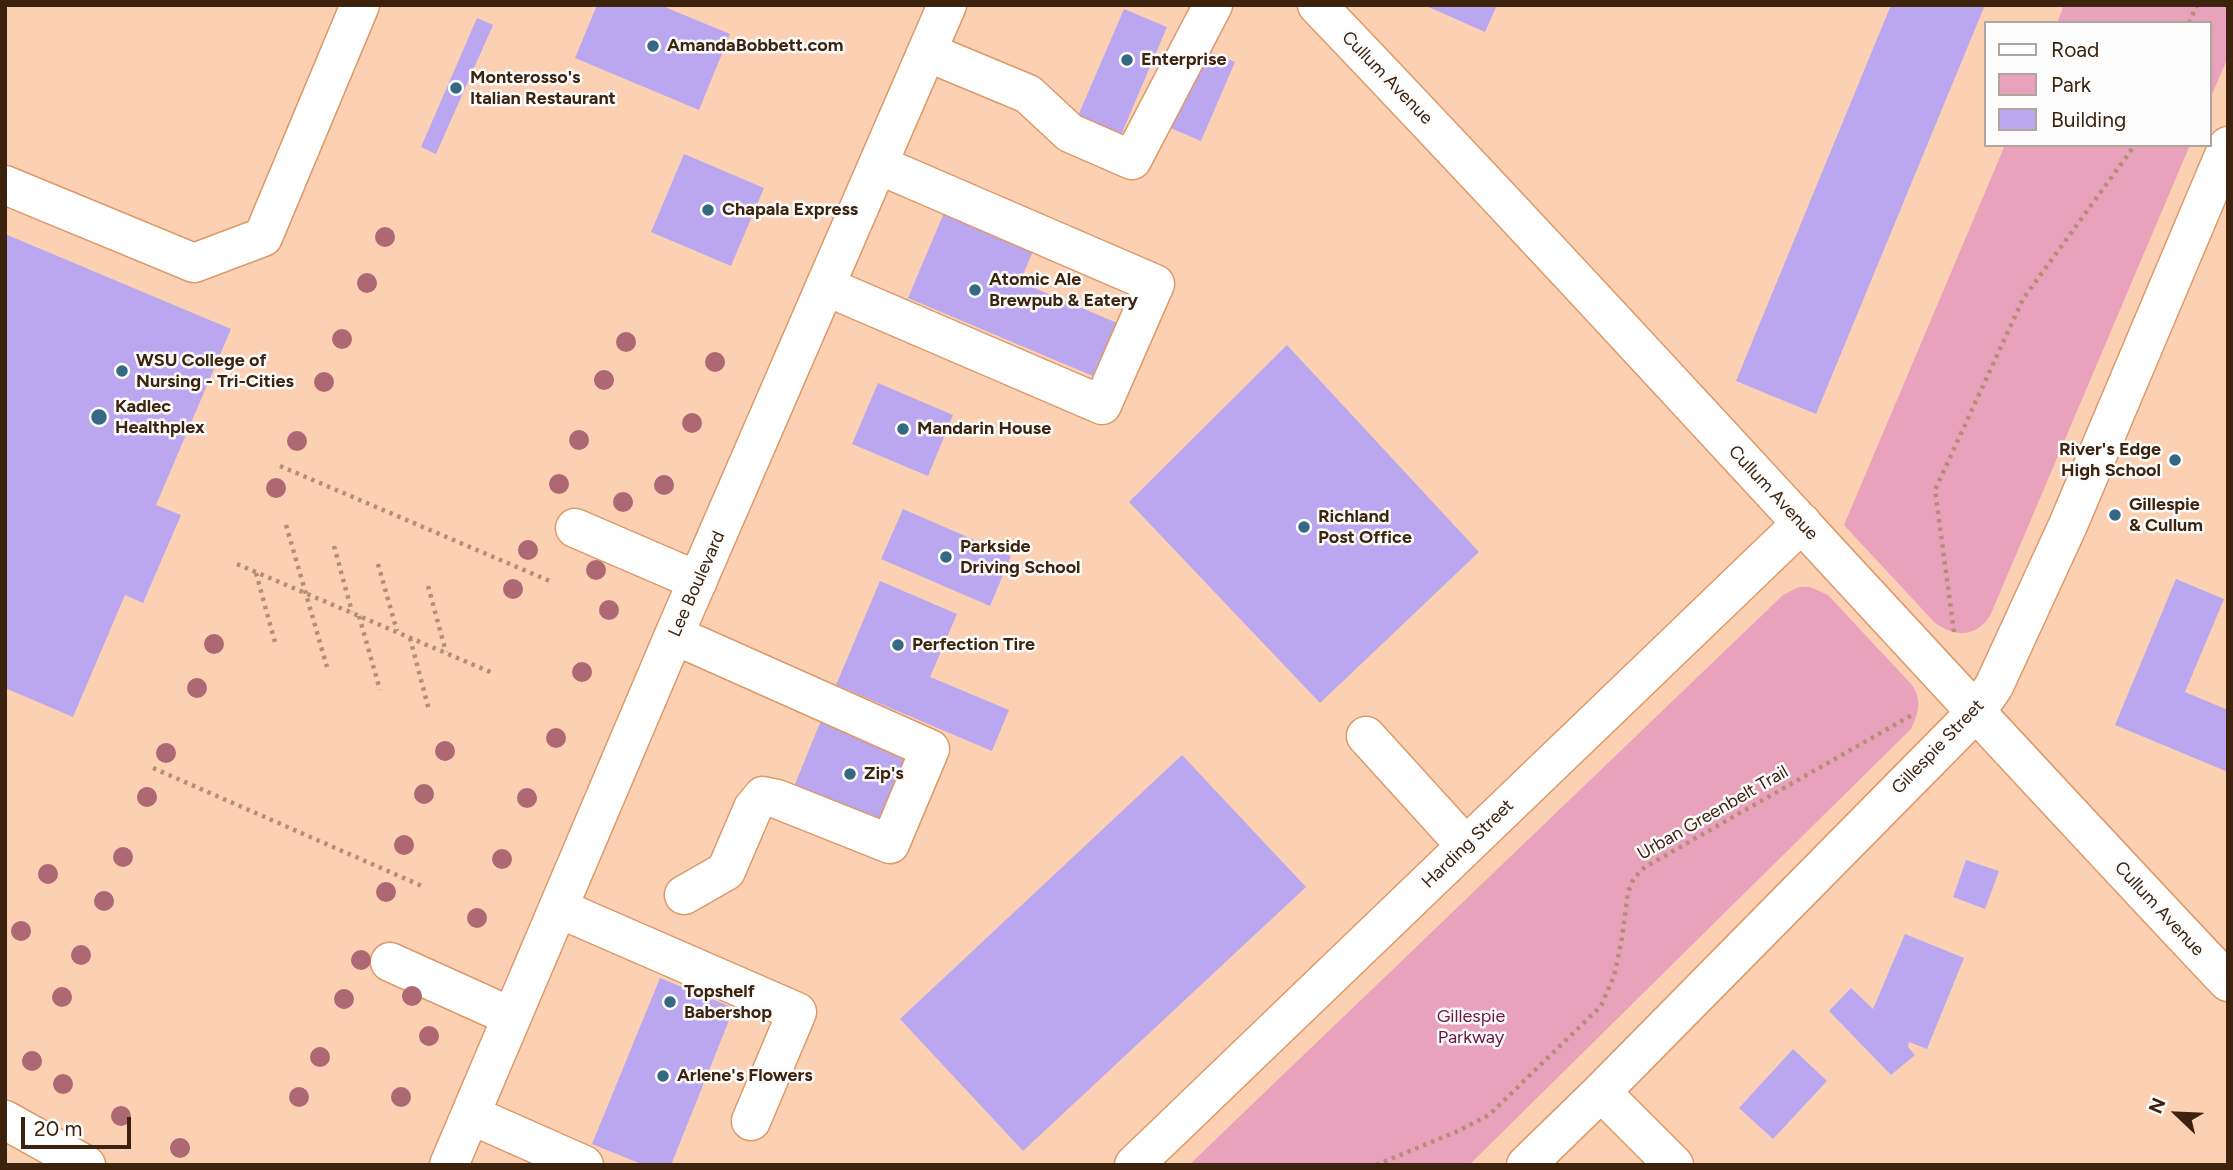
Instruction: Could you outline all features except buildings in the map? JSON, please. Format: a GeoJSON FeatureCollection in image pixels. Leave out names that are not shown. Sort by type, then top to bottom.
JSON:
{"type":"FeatureCollection","features":[{"type":"Feature","properties":{"kind":"street"},"geometry":{"type":"LineString","coordinates":[[5,185],[194,263],[263,237],[360,5]]}},
{"type":"Feature","properties":{"kind":"street","name":"Lee Boulevard"},"geometry":{"type":"LineString","coordinates":[[449,1165],[674,635],[947,5]]}},
{"type":"Feature","properties":{"kind":"street"},"geometry":{"type":"LineString","coordinates":[[927,52],[1028,94],[1070,133],[1132,160],[1213,5]]}},
{"type":"Feature","properties":{"kind":"street","name":"Cullum Avenue"},"geometry":{"type":"LineString","coordinates":[[1317,5],[1465,159],[2004,745],[2228,982]]}},
{"type":"Feature","properties":{"kind":"street","name":"Gillespie Street"},"geometry":{"type":"LineString","coordinates":[[1526,1165],[1976,712],[1994,686],[2068,525],[2228,146]]}},
{"type":"Feature","properties":{"kind":"street"},"geometry":{"type":"LineString","coordinates":[[825,286],[1102,405],[1155,284],[879,164]]}},
{"type":"Feature","properties":{"kind":"street","name":"Harding Street"},"geometry":{"type":"LineString","coordinates":[[1134,1165],[1802,523]]}},
{"type":"Feature","properties":{"kind":"street"},"geometry":{"type":"LineString","coordinates":[[575,528],[698,581]]}},
{"type":"Feature","properties":{"kind":"street"},"geometry":{"type":"LineString","coordinates":[[674,635],[930,749],[890,844],[777,799],[763,796],[753,808],[726,871],[684,895]]}},
{"type":"Feature","properties":{"kind":"street"},"geometry":{"type":"LineString","coordinates":[[1366,736],[1466,846]]}},
{"type":"Feature","properties":{"kind":"street"},"geometry":{"type":"LineString","coordinates":[[558,908],[797,1012],[751,1121]]}},
{"type":"Feature","properties":{"kind":"street"},"geometry":{"type":"LineString","coordinates":[[390,962],[512,1017]]}},
{"type":"Feature","properties":{"kind":"street"},"geometry":{"type":"LineString","coordinates":[[1601,1092],[1674,1165]]}},
{"type":"Feature","properties":{"kind":"street"},"geometry":{"type":"LineString","coordinates":[[471,1115],[584,1165]]}},
{"type":"Feature","properties":{"kind":"street"},"geometry":{"type":"LineString","coordinates":[[5,1120],[34,1152],[86,1165]]}},
{"type":"Feature","properties":{"kind":"path"},"geometry":{"type":"LineString","coordinates":[[2190,21],[2197,5]]}},
{"type":"Feature","properties":{"kind":"path"},"geometry":{"type":"LineString","coordinates":[[1954,636],[1934,490],[2023,299],[2134,147]]}},
{"type":"Feature","properties":{"kind":"path"},"geometry":{"type":"LineString","coordinates":[[279,467],[552,582]]}},
{"type":"Feature","properties":{"kind":"path"},"geometry":{"type":"LineString","coordinates":[[286,525],[327,667]]}},
{"type":"Feature","properties":{"kind":"path"},"geometry":{"type":"LineString","coordinates":[[334,546],[352,612]]}},
{"type":"Feature","properties":{"kind":"path"},"geometry":{"type":"LineString","coordinates":[[237,564],[495,674]]}},
{"type":"Feature","properties":{"kind":"path"},"geometry":{"type":"LineString","coordinates":[[378,564],[397,632]]}},
{"type":"Feature","properties":{"kind":"path"},"geometry":{"type":"LineString","coordinates":[[256,572],[275,646]]}},
{"type":"Feature","properties":{"kind":"path"},"geometry":{"type":"LineString","coordinates":[[428,586],[447,653]]}},
{"type":"Feature","properties":{"kind":"path"},"geometry":{"type":"LineString","coordinates":[[359,616],[380,690]]}},
{"type":"Feature","properties":{"kind":"path"},"geometry":{"type":"LineString","coordinates":[[410,638],[429,710]]}},
{"type":"Feature","properties":{"kind":"path","name":"Urban Greenbelt Trail"},"geometry":{"type":"LineString","coordinates":[[1376,1165],[1489,1115],[1601,1006],[1614,976],[1628,892],[1634,878],[1645,866],[1912,715]]}},
{"type":"Feature","properties":{"kind":"path"},"geometry":{"type":"LineString","coordinates":[[153,768],[422,886]]}},
{"type":"Feature","properties":{"kind":"green space"},"geometry":{"type":"Polygon","coordinates":[[[2064,5],[2228,5],[2228,57],[2212,94],[2212,21],[2058,21],[2064,5]]]}},
{"type":"Feature","properties":{"kind":"green space"},"geometry":{"type":"Polygon","coordinates":[[[2004,147],[2189,147],[1990,616],[1984,623],[1971,632],[1964,633],[1941,627],[1844,525],[2004,147]]]}},
{"type":"Feature","properties":{"kind":"green space","name":"Gillespie Parkway"},"geometry":{"type":"Polygon","coordinates":[[[1799,587],[1810,587],[1828,595],[1912,685],[1918,707],[1911,729],[1469,1165],[1189,1165],[1783,595],[1799,587]]]}},
{"type":"Feature","properties":{"kind":"place","name":"AmandaBobbett.com"},"geometry":{"type":"Point","coordinates":[653,46]}},
{"type":"Feature","properties":{"kind":"place","name":"Enterprise"},"geometry":{"type":"Point","coordinates":[1127,60]}},
{"type":"Feature","properties":{"kind":"place","name":"Monterosso's Italian Restaurant"},"geometry":{"type":"Point","coordinates":[456,88]}},
{"type":"Feature","properties":{"kind":"place","name":"Chapala Express"},"geometry":{"type":"Point","coordinates":[708,210]}},
{"type":"Feature","properties":{"kind":"place","name":"Atomic Ale Brewpub & Eatery"},"geometry":{"type":"Point","coordinates":[975,290]}},
{"type":"Feature","properties":{"kind":"place","name":"WSU College of Nursing - Tri-Cities"},"geometry":{"type":"Point","coordinates":[122,371]}},
{"type":"Feature","properties":{"kind":"place","name":"Kadlec Healthplex"},"geometry":{"type":"Point","coordinates":[99,417]}},
{"type":"Feature","properties":{"kind":"place","name":"Mandarin House"},"geometry":{"type":"Point","coordinates":[903,429]}},
{"type":"Feature","properties":{"kind":"place","name":"River's Edge High School"},"geometry":{"type":"Point","coordinates":[2175,460]}},
{"type":"Feature","properties":{"kind":"place","name":"Gillespie & Cullum"},"geometry":{"type":"Point","coordinates":[2115,515]}},
{"type":"Feature","properties":{"kind":"place","name":"Richland Post Office"},"geometry":{"type":"Point","coordinates":[1304,527]}},
{"type":"Feature","properties":{"kind":"place","name":"Parkside Driving School"},"geometry":{"type":"Point","coordinates":[946,557]}},
{"type":"Feature","properties":{"kind":"place","name":"Perfection Tire"},"geometry":{"type":"Point","coordinates":[898,645]}},
{"type":"Feature","properties":{"kind":"place","name":"Zip's"},"geometry":{"type":"Point","coordinates":[850,774]}},
{"type":"Feature","properties":{"kind":"place","name":"Topshelf Babershop"},"geometry":{"type":"Point","coordinates":[670,1002]}},
{"type":"Feature","properties":{"kind":"place","name":"Arlene's Flowers"},"geometry":{"type":"Point","coordinates":[663,1076]}}]}
